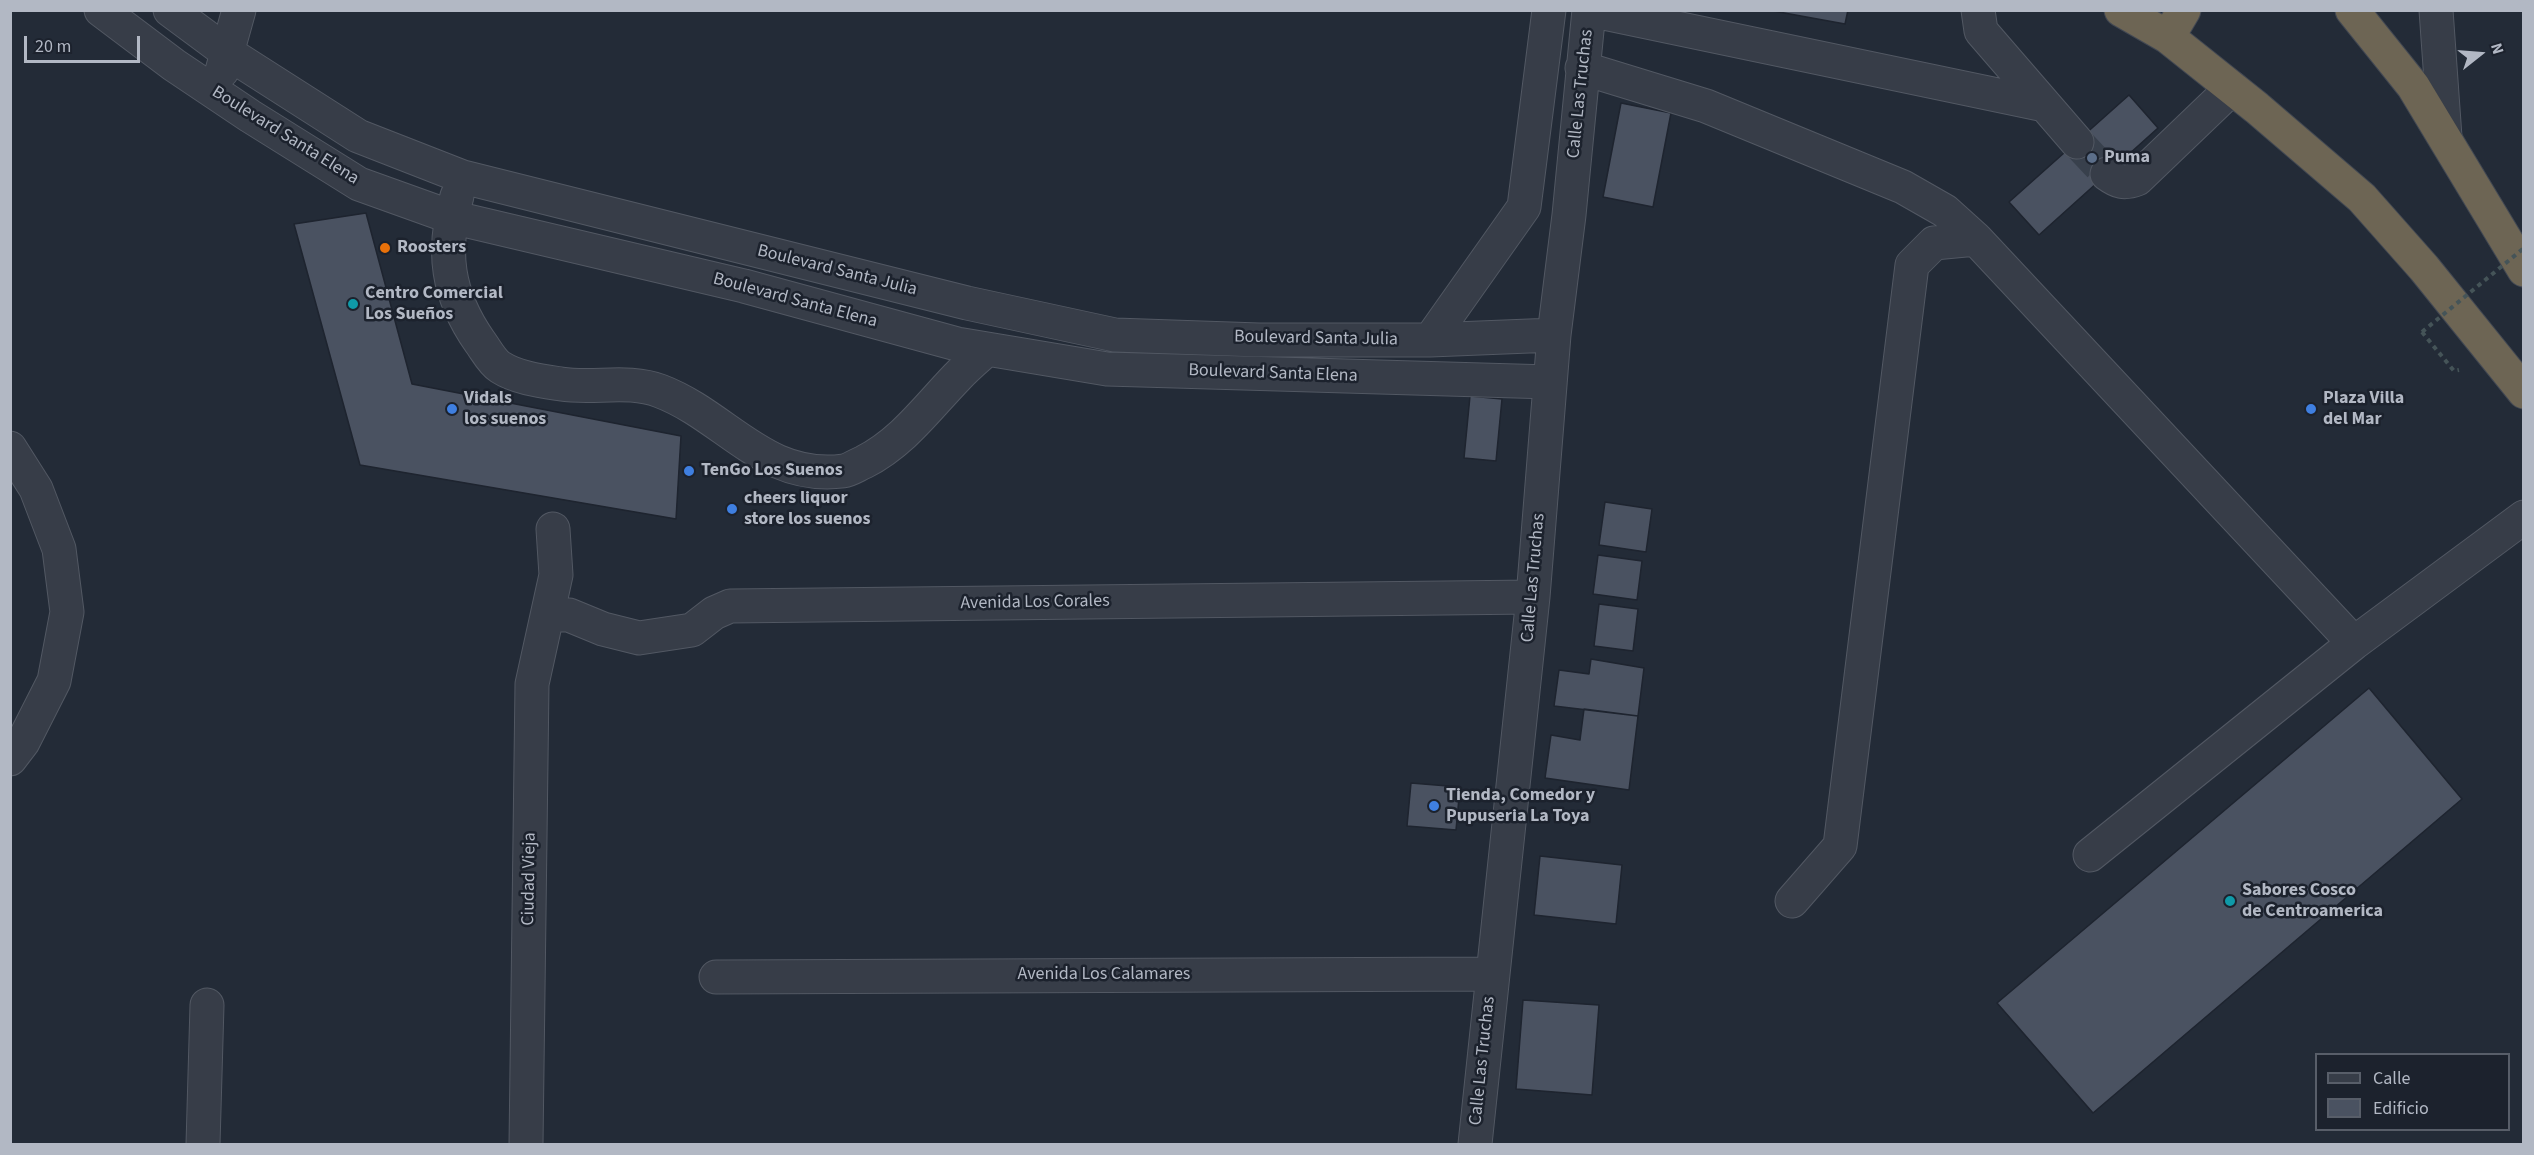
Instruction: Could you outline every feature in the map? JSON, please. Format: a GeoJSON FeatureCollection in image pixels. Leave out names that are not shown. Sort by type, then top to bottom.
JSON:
{"type":"FeatureCollection","features":[{"type":"Feature","properties":{"kind":"highway"},"geometry":{"type":"LineString","coordinates":[[2121,10],[2176,24],[2232,88],[2362,198],[2424,268],[2523,392]]}},
{"type":"Feature","properties":{"kind":"highway"},"geometry":{"type":"LineString","coordinates":[[2352,10],[2413,86],[2523,270]]}},
{"type":"Feature","properties":{"kind":"street","name":"Boulevard Santa Elena"},"geometry":{"type":"LineString","coordinates":[[101,10],[215,93],[359,184],[451,217],[744,286],[957,344],[1107,369],[1550,382]]}},
{"type":"Feature","properties":{"kind":"street"},"geometry":{"type":"LineString","coordinates":[[215,93],[239,10]]}},
{"type":"Feature","properties":{"kind":"street"},"geometry":{"type":"LineString","coordinates":[[1430,340],[1524,207],[1549,10]]}},
{"type":"Feature","properties":{"kind":"street"},"geometry":{"type":"LineString","coordinates":[[1589,10],[2045,105]]}},
{"type":"Feature","properties":{"kind":"street","name":"Calle Las Truchas"},"geometry":{"type":"LineString","coordinates":[[1475,1144],[1533,597],[1554,335],[1569,215],[1589,10]]}},
{"type":"Feature","properties":{"kind":"street"},"geometry":{"type":"LineString","coordinates":[[1978,10],[1981,31],[2077,142]]}},
{"type":"Feature","properties":{"kind":"street"},"geometry":{"type":"LineString","coordinates":[[2436,10],[2445,137]]}},
{"type":"Feature","properties":{"kind":"street"},"geometry":{"type":"LineString","coordinates":[[174,65],[180,14]]}},
{"type":"Feature","properties":{"kind":"street","name":"Boulevard Santa Julia"},"geometry":{"type":"LineString","coordinates":[[180,14],[228,53],[358,136],[463,177],[967,303],[1115,335],[1430,340],[1554,335]]}},
{"type":"Feature","properties":{"kind":"street"},"geometry":{"type":"LineString","coordinates":[[1582,68],[1706,106],[1903,187],[1945,211],[1976,239],[2354,643]]}},
{"type":"Feature","properties":{"kind":"street"},"geometry":{"type":"LineString","coordinates":[[2107,174],[2119,182],[2127,183],[2137,178],[2232,88]]}},
{"type":"Feature","properties":{"kind":"street"},"geometry":{"type":"LineString","coordinates":[[463,177],[451,217],[447,250],[456,295],[464,320],[499,367],[525,377],[563,384],[600,387],[635,385],[659,390],[689,405],[758,453],[792,467],[815,471],[845,471],[882,453],[911,428],[957,376],[987,349]]}},
{"type":"Feature","properties":{"kind":"street"},"geometry":{"type":"LineString","coordinates":[[1524,207],[1569,215]]}},
{"type":"Feature","properties":{"kind":"street"},"geometry":{"type":"LineString","coordinates":[[1792,901],[1840,846],[1912,265],[1934,243],[1976,239]]}},
{"type":"Feature","properties":{"kind":"street"},"geometry":{"type":"LineString","coordinates":[[10,448],[36,489],[59,549],[67,612],[54,681],[23,742],[10,759]]}},
{"type":"Feature","properties":{"kind":"street"},"geometry":{"type":"LineString","coordinates":[[2090,855],[2354,643],[2523,517]]}},
{"type":"Feature","properties":{"kind":"street","name":"Ciudad Vieja"},"geometry":{"type":"LineString","coordinates":[[526,1144],[532,684],[556,575],[553,529]]}},
{"type":"Feature","properties":{"kind":"street","name":"Avenida Los Corales"},"geometry":{"type":"LineString","coordinates":[[549,615],[569,615],[639,638],[692,630],[714,613],[730,606],[1533,597]]}},
{"type":"Feature","properties":{"kind":"street","name":"Avenida Los Calamares"},"geometry":{"type":"LineString","coordinates":[[716,977],[1493,974]]}},
{"type":"Feature","properties":{"kind":"street"},"geometry":{"type":"LineString","coordinates":[[203,1144],[207,1005]]}},
{"type":"Feature","properties":{"kind":"path"},"geometry":{"type":"LineString","coordinates":[[2454,371],[2422,332],[2523,248]]}},
{"type":"Feature","properties":{"kind":"building"},"geometry":{"type":"Polygon","coordinates":[[[1768,10],[1848,10],[1845,24],[1768,10]]]}},
{"type":"Feature","properties":{"kind":"building","name":"Puma"},"geometry":{"type":"Polygon","coordinates":[[[2129,95],[2158,128],[2039,235],[2009,202],[2129,95]]]}},
{"type":"Feature","properties":{"kind":"building"},"geometry":{"type":"Polygon","coordinates":[[[1621,103],[1671,113],[1653,207],[1603,197],[1621,103]]]}},
{"type":"Feature","properties":{"kind":"building","name":"Centro Comercial Los Sueños"},"geometry":{"type":"Polygon","coordinates":[[[366,213],[412,384],[681,436],[676,519],[360,465],[294,224],[366,213]]]}},
{"type":"Feature","properties":{"kind":"building"},"geometry":{"type":"Polygon","coordinates":[[[1470,396],[1502,399],[1496,461],[1464,458],[1470,396]]]}},
{"type":"Feature","properties":{"kind":"building"},"geometry":{"type":"Polygon","coordinates":[[[1605,502],[1652,509],[1646,552],[1599,545],[1605,502]]]}},
{"type":"Feature","properties":{"kind":"building"},"geometry":{"type":"Polygon","coordinates":[[[1598,555],[1642,561],[1637,600],[1593,594],[1598,555]]]}},
{"type":"Feature","properties":{"kind":"building"},"geometry":{"type":"Polygon","coordinates":[[[1599,604],[1638,609],[1633,651],[1594,646],[1599,604]]]}},
{"type":"Feature","properties":{"kind":"building"},"geometry":{"type":"Polygon","coordinates":[[[1591,659],[1644,668],[1638,716],[1554,706],[1559,670],[1589,674],[1591,659]]]}},
{"type":"Feature","properties":{"kind":"building","name":"Sabores Cosco de Centroamerica"},"geometry":{"type":"Polygon","coordinates":[[[2369,688],[2462,799],[2093,1113],[1997,1003],[2369,688]]]}},
{"type":"Feature","properties":{"kind":"building"},"geometry":{"type":"Polygon","coordinates":[[[1584,709],[1638,716],[1629,790],[1545,778],[1551,735],[1580,740],[1584,709]]]}},
{"type":"Feature","properties":{"kind":"building","name":"Tienda, Comedor y Pupuseria La Toya"},"geometry":{"type":"Polygon","coordinates":[[[1411,783],[1460,787],[1456,830],[1407,826],[1411,783]]]}},
{"type":"Feature","properties":{"kind":"building"},"geometry":{"type":"Polygon","coordinates":[[[1540,856],[1622,865],[1616,924],[1534,915],[1540,856]]]}},
{"type":"Feature","properties":{"kind":"building"},"geometry":{"type":"Polygon","coordinates":[[[1523,1000],[1599,1005],[1592,1095],[1516,1089],[1523,1000]]]}},
{"type":"Feature","properties":{"kind":"tunnel"},"geometry":{"type":"LineString","coordinates":[[2077,142],[2107,174]]}},
{"type":"Feature","properties":{"kind":"place","name":"Puma"},"geometry":{"type":"Point","coordinates":[2092,158]}},
{"type":"Feature","properties":{"kind":"place","name":"Roosters"},"geometry":{"type":"Point","coordinates":[385,248]}},
{"type":"Feature","properties":{"kind":"place","name":"Centro Comercial Los Sueños"},"geometry":{"type":"Point","coordinates":[353,304]}},
{"type":"Feature","properties":{"kind":"place","name":"Vidals los suenos"},"geometry":{"type":"Point","coordinates":[452,409]}},
{"type":"Feature","properties":{"kind":"place","name":"Plaza Villa del Mar"},"geometry":{"type":"Point","coordinates":[2311,409]}},
{"type":"Feature","properties":{"kind":"place","name":"TenGo Los Suenos"},"geometry":{"type":"Point","coordinates":[689,471]}},
{"type":"Feature","properties":{"kind":"place","name":"cheers liquor store los suenos"},"geometry":{"type":"Point","coordinates":[732,509]}},
{"type":"Feature","properties":{"kind":"place","name":"Tienda, Comedor y Pupuseria La Toya"},"geometry":{"type":"Point","coordinates":[1434,806]}},
{"type":"Feature","properties":{"kind":"place","name":"Sabores Cosco de Centroamerica"},"geometry":{"type":"Point","coordinates":[2230,901]}}]}
